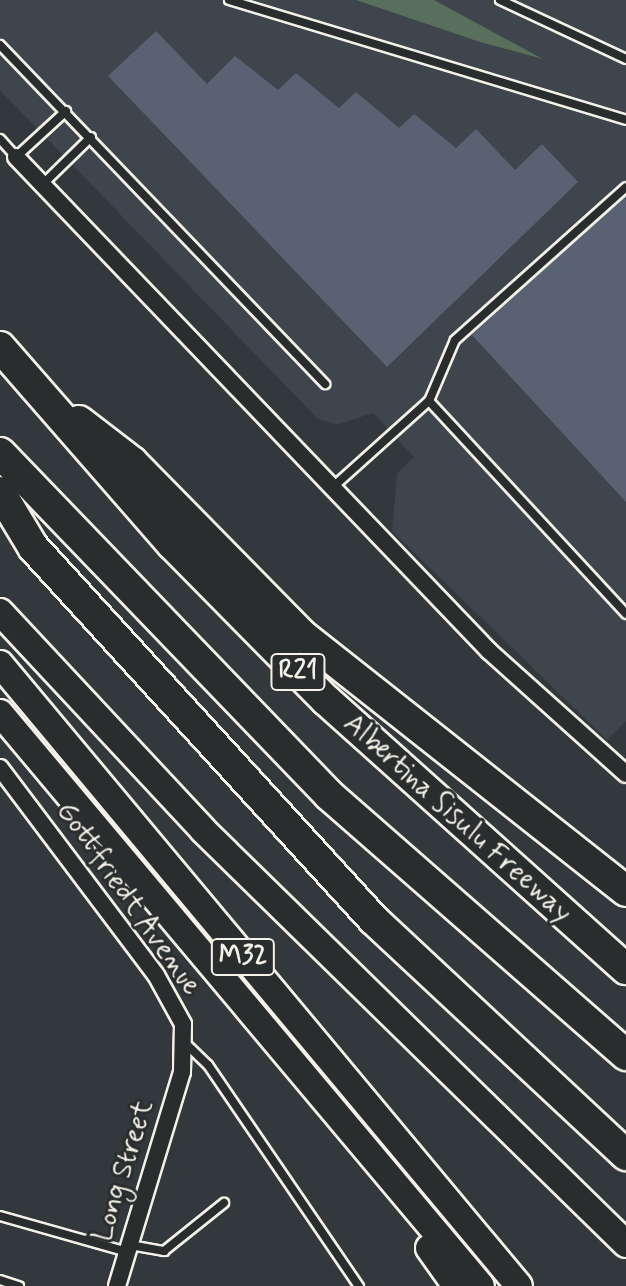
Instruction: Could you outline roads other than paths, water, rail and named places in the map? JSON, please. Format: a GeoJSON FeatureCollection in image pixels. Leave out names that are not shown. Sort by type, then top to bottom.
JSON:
{"type":"FeatureCollection","features":[{"type":"Feature","properties":{"kind":"highway","name":"Albertina Sisulu Freeway"},"geometry":{"type":"LineString","coordinates":[[0,347],[52,409],[326,700],[626,969]]}},
{"type":"Feature","properties":{"kind":"highway"},"geometry":{"type":"LineString","coordinates":[[52,409],[111,442],[302,635],[626,891]]}},
{"type":"Feature","properties":{"kind":"highway","name":"R21"},"geometry":{"type":"LineString","coordinates":[[0,453],[329,795],[626,1055]]}},
{"type":"Feature","properties":{"kind":"highway"},"geometry":{"type":"LineString","coordinates":[[0,492],[33,547],[374,920],[626,1155]]}},
{"type":"Feature","properties":{"kind":"main road"},"geometry":{"type":"LineString","coordinates":[[0,612],[203,830],[626,1244]]}},
{"type":"Feature","properties":{"kind":"main road","name":"M32"},"geometry":{"type":"LineString","coordinates":[[0,664],[519,1286]]}},
{"type":"Feature","properties":{"kind":"main road","name":"M32"},"geometry":{"type":"LineString","coordinates":[[0,713],[312,1086],[462,1277]]}},
{"type":"Feature","properties":{"kind":"street"},"geometry":{"type":"LineString","coordinates":[[16,157],[489,651],[626,774]]}},
{"type":"Feature","properties":{"kind":"street","name":"Gottfriedt Avenue"},"geometry":{"type":"LineString","coordinates":[[0,768],[173,1000],[184,1042],[182,1072]]}},
{"type":"Feature","properties":{"kind":"street","name":"Long Street"},"geometry":{"type":"LineString","coordinates":[[117,1286],[182,1072]]}},
{"type":"Feature","properties":{"kind":"lane"},"geometry":{"type":"LineString","coordinates":[[229,0],[626,120]]}},
{"type":"Feature","properties":{"kind":"lane"},"geometry":{"type":"LineString","coordinates":[[500,0],[626,59]]}},
{"type":"Feature","properties":{"kind":"lane"},"geometry":{"type":"LineString","coordinates":[[0,45],[325,384]]}},
{"type":"Feature","properties":{"kind":"lane"},"geometry":{"type":"LineString","coordinates":[[0,139],[16,157],[66,111]]}},
{"type":"Feature","properties":{"kind":"lane"},"geometry":{"type":"LineString","coordinates":[[43,184],[91,137]]}},
{"type":"Feature","properties":{"kind":"lane"},"geometry":{"type":"LineString","coordinates":[[333,487],[429,401],[455,340],[626,187]]}},
{"type":"Feature","properties":{"kind":"lane"},"geometry":{"type":"LineString","coordinates":[[429,401],[626,614]]}},
{"type":"Feature","properties":{"kind":"lane"},"geometry":{"type":"LineString","coordinates":[[184,1042],[208,1065],[359,1286]]}},
{"type":"Feature","properties":{"kind":"lane"},"geometry":{"type":"LineString","coordinates":[[0,1216],[128,1248],[164,1251],[224,1203]]}},
{"type":"Feature","properties":{"kind":"lane"},"geometry":{"type":"LineString","coordinates":[[0,1280],[19,1286]]}}]}
